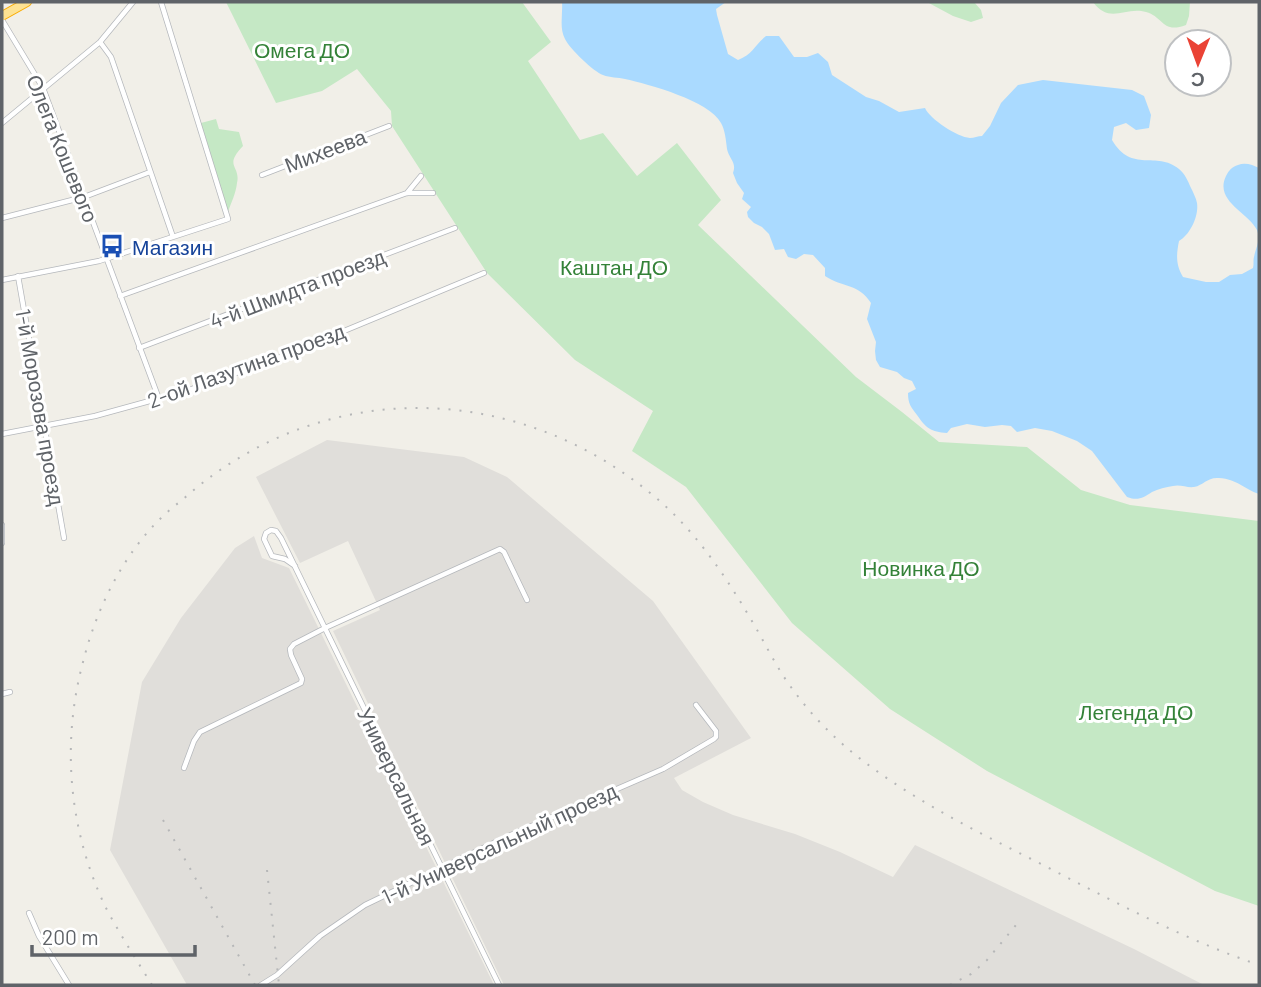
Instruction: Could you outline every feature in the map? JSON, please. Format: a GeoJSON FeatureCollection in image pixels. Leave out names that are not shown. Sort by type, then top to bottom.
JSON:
{"type":"FeatureCollection","features":[{"type":"Feature","properties":{"kind":"highway"},"geometry":{"type":"LineString","coordinates":[[2,18],[27,2]]}},
{"type":"Feature","properties":{"kind":"street"},"geometry":{"type":"LineString","coordinates":[[2,123],[100,42],[133,2]]}},
{"type":"Feature","properties":{"kind":"street"},"geometry":{"type":"LineString","coordinates":[[2,279],[107,259],[228,219],[161,2]]}},
{"type":"Feature","properties":{"kind":"street","name":"Олега Кошевого"},"geometry":{"type":"LineString","coordinates":[[2,18],[43,88],[159,399]]}},
{"type":"Feature","properties":{"kind":"street"},"geometry":{"type":"LineString","coordinates":[[100,42],[111,57],[173,237]]}},
{"type":"Feature","properties":{"kind":"street","name":"Михеева"},"geometry":{"type":"LineString","coordinates":[[262,175],[389,126]]}},
{"type":"Feature","properties":{"kind":"street"},"geometry":{"type":"LineString","coordinates":[[2,218],[84,197],[150,172]]}},
{"type":"Feature","properties":{"kind":"street"},"geometry":{"type":"LineString","coordinates":[[407,194],[421,176]]}},
{"type":"Feature","properties":{"kind":"street"},"geometry":{"type":"LineString","coordinates":[[120,296],[407,194],[433,193]]}},
{"type":"Feature","properties":{"kind":"street","name":"4-й Шмидта проезд"},"geometry":{"type":"LineString","coordinates":[[139,348],[455,228]]}},
{"type":"Feature","properties":{"kind":"street","name":"2-ой Лазутина проезд"},"geometry":{"type":"LineString","coordinates":[[2,435],[95,416],[186,391],[286,355],[484,272]]}},
{"type":"Feature","properties":{"kind":"street","name":"1-й Морозова проезд"},"geometry":{"type":"LineString","coordinates":[[18,276],[64,538]]}},
{"type":"Feature","properties":{"kind":"street"},"geometry":{"type":"LineString","coordinates":[[2,525],[2,543]]}},
{"type":"Feature","properties":{"kind":"street","name":"Универсальная"},"geometry":{"type":"LineString","coordinates":[[295,566],[270,554],[264,542],[267,533],[271,530],[278,532],[295,566],[442,867],[499,985]]}},
{"type":"Feature","properties":{"kind":"street"},"geometry":{"type":"LineString","coordinates":[[184,768],[200,732],[301,683],[302,679],[290,649],[294,644],[325,628],[497,550],[504,552],[527,600]]}},
{"type":"Feature","properties":{"kind":"street"},"geometry":{"type":"LineString","coordinates":[[2,694],[10,692]]}},
{"type":"Feature","properties":{"kind":"street","name":"1-й Универсальный проезд"},"geometry":{"type":"LineString","coordinates":[[261,985],[277,975],[320,936],[365,905],[442,867],[663,769],[708,743],[716,737],[716,731],[696,705]]}},
{"type":"Feature","properties":{"kind":"street"},"geometry":{"type":"LineString","coordinates":[[29,913],[38,936],[69,985]]}},
{"type":"Feature","properties":{"kind":"shaded area"},"geometry":{"type":"Polygon","coordinates":[[[327,440],[464,457],[507,477],[653,601],[751,738],[674,778],[682,790],[733,815],[795,834],[893,877],[915,845],[1204,985],[504,985],[333,631],[380,610],[348,541],[300,563],[256,477],[327,440]]]}},
{"type":"Feature","properties":{"kind":"shaded area"},"geometry":{"type":"Polygon","coordinates":[[[254,536],[262,558],[289,568],[494,985],[187,985],[110,850],[142,682],[181,618],[235,548],[254,536]]]}},
{"type":"Feature","properties":{"kind":"green space"},"geometry":{"type":"Polygon","coordinates":[[[226,2],[522,2],[551,42],[528,61],[580,140],[603,133],[637,176],[677,143],[721,200],[698,225],[856,377],[939,442],[1027,447],[1081,490],[1130,505],[1259,521],[1259,906],[1215,891],[987,771],[890,709],[792,623],[686,487],[632,451],[653,411],[575,360],[487,273],[392,126],[391,111],[357,69],[322,91],[276,103],[226,2]]]}},
{"type":"Feature","properties":{"kind":"green space"},"geometry":{"type":"Polygon","coordinates":[[[927,2],[974,2],[981,10],[983,18],[971,22],[927,2]]]}},
{"type":"Feature","properties":{"kind":"green space"},"geometry":{"type":"Polygon","coordinates":[[[1093,2],[1190,2],[1189,16],[1186,25],[1172,27],[1146,12],[1112,14],[1099,9],[1093,2]]]}},
{"type":"Feature","properties":{"kind":"green space"},"geometry":{"type":"Polygon","coordinates":[[[216,119],[219,129],[239,132],[243,146],[233,162],[238,177],[228,212],[201,123],[216,119]]]}},
{"type":"Feature","properties":{"kind":"water"},"geometry":{"type":"Polygon","coordinates":[[[562,2],[726,2],[716,9],[717,15],[728,54],[738,60],[766,36],[779,36],[794,57],[807,57],[818,53],[828,62],[832,75],[866,97],[899,112],[925,108],[945,127],[970,138],[982,136],[1001,103],[1018,85],[1043,80],[1132,90],[1144,96],[1151,115],[1149,128],[1136,130],[1126,123],[1114,127],[1112,140],[1128,156],[1162,161],[1179,169],[1197,201],[1197,214],[1193,225],[1178,246],[1178,264],[1183,277],[1219,282],[1230,275],[1242,274],[1253,268],[1257,230],[1228,199],[1224,185],[1228,172],[1236,166],[1246,164],[1259,168],[1259,494],[1231,480],[1215,478],[1194,487],[1170,486],[1134,499],[1127,497],[1092,451],[1077,441],[1052,431],[1035,428],[1017,432],[1011,426],[985,427],[967,424],[951,428],[947,433],[937,432],[926,426],[909,403],[908,393],[916,389],[912,381],[897,372],[880,367],[876,360],[876,342],[867,319],[871,303],[866,297],[861,292],[825,276],[825,268],[813,255],[804,254],[796,259],[788,257],[784,249],[775,250],[769,234],[748,217],[747,212],[751,207],[742,199],[744,193],[733,173],[734,166],[723,129],[715,115],[692,101],[663,89],[599,73],[567,43],[563,35],[562,2]]]}},
{"type":"Feature","properties":{"kind":"railway"},"geometry":{"type":"LineString","coordinates":[[152,985],[110,916],[93,877],[76,817],[72,786],[72,724],[76,693],[88,642],[112,585],[134,549],[161,518],[189,494],[244,455],[303,428],[364,412],[427,408],[489,415],[550,434],[608,463],[662,503],[689,531],[736,594],[789,684],[824,726],[858,757],[924,802],[994,840],[1148,919],[1259,965]]}},
{"type":"Feature","properties":{"kind":"railway"},"geometry":{"type":"LineString","coordinates":[[163,820],[255,985]]}},
{"type":"Feature","properties":{"kind":"railway"},"geometry":{"type":"LineString","coordinates":[[267,870],[279,985]]}},
{"type":"Feature","properties":{"kind":"railway"},"geometry":{"type":"LineString","coordinates":[[950,985],[971,974],[987,960],[1016,925]]}},
{"type":"Feature","properties":{"kind":"place","name":"Магазин"},"geometry":{"type":"Point","coordinates":[112,246]}},
{"type":"Feature","properties":{"kind":"park label","name":"Омега ДО"},"geometry":{"type":"Point","coordinates":[302,49]}},
{"type":"Feature","properties":{"kind":"park label","name":"Каштан ДО"},"geometry":{"type":"Point","coordinates":[614,266]}},
{"type":"Feature","properties":{"kind":"park label","name":"Новинка ДО"},"geometry":{"type":"Point","coordinates":[921,567]}},
{"type":"Feature","properties":{"kind":"park label","name":"Легенда ДО"},"geometry":{"type":"Point","coordinates":[1136,711]}}]}
